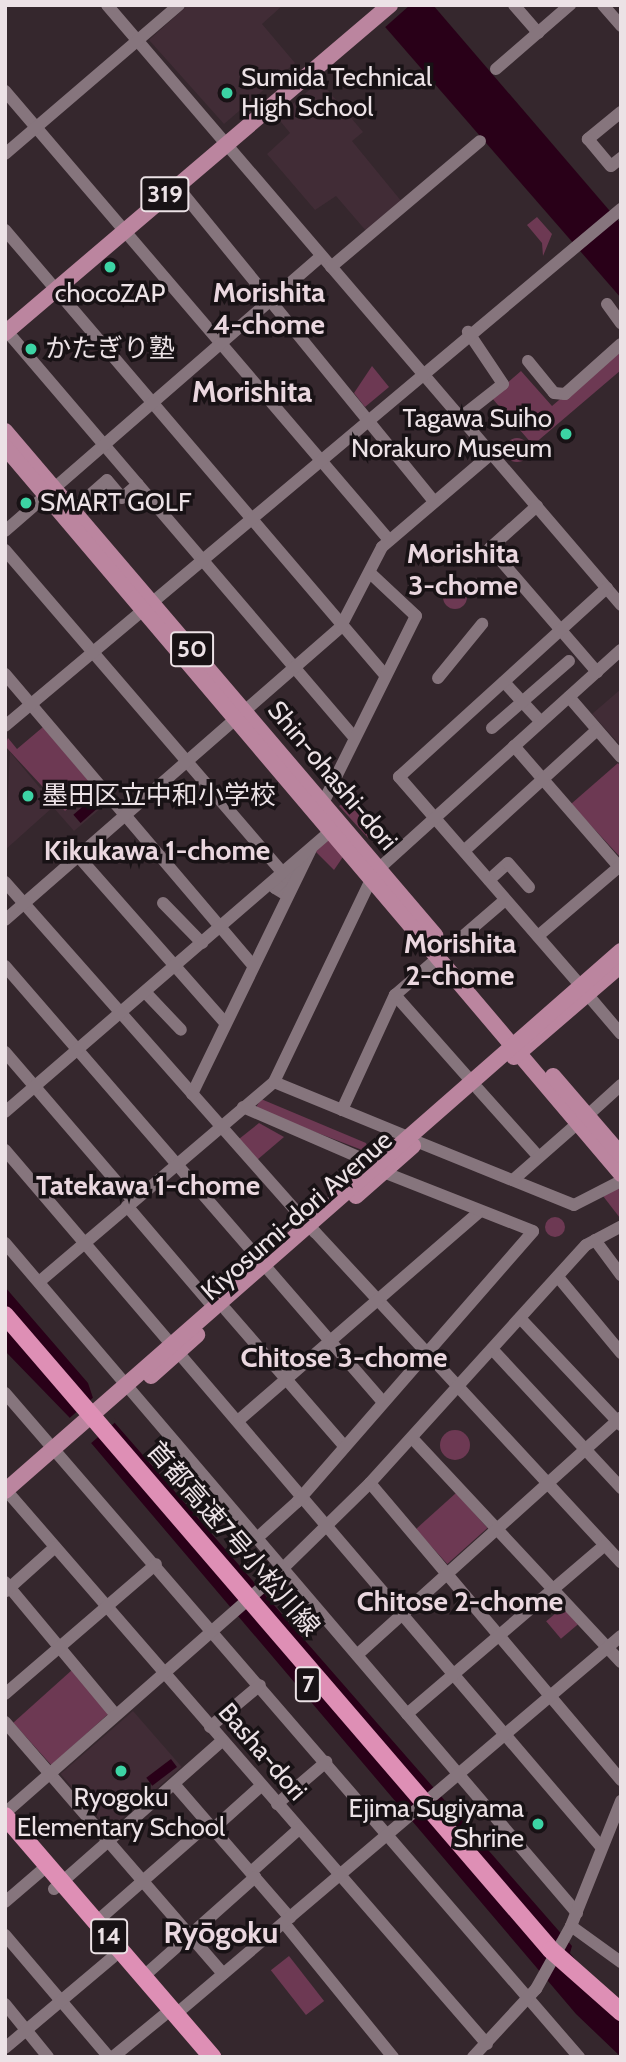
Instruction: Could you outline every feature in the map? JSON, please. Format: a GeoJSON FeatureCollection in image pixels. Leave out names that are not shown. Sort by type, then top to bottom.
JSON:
{"type":"FeatureCollection","features":[{"type":"Feature","properties":{"kind":"highway","name":"首都高速7号小松川線"},"geometry":{"type":"LineString","coordinates":[[5,1315],[557,1956],[621,2012]]}},
{"type":"Feature","properties":{"kind":"highway","name":"首都高速7号小松川線"},"geometry":{"type":"LineString","coordinates":[[5,1331],[558,1974],[621,2025]]}},
{"type":"Feature","properties":{"kind":"highway","name":"14"},"geometry":{"type":"LineString","coordinates":[[5,1814],[113,1957],[212,2057]]}},
{"type":"Feature","properties":{"kind":"highway","name":"14"},"geometry":{"type":"LineString","coordinates":[[5,1833],[44,1869]]}},
{"type":"Feature","properties":{"kind":"highway","name":"14"},"geometry":{"type":"LineString","coordinates":[[58,1886],[96,1922],[144,1976],[197,2057]]}},
{"type":"Feature","properties":{"kind":"main road","name":"319"},"geometry":{"type":"LineString","coordinates":[[360,24],[374,5]]}},
{"type":"Feature","properties":{"kind":"main road","name":"319"},"geometry":{"type":"LineString","coordinates":[[6,331],[360,24],[390,5]]}},
{"type":"Feature","properties":{"kind":"main road","name":"Shin-ohashi-dori"},"geometry":{"type":"LineString","coordinates":[[5,431],[50,492],[73,510],[148,607],[241,715],[323,803],[375,874]]}},
{"type":"Feature","properties":{"kind":"main road","name":"50"},"geometry":{"type":"LineString","coordinates":[[5,447],[50,492],[148,607]]}},
{"type":"Feature","properties":{"kind":"main road","name":"50"},"geometry":{"type":"LineString","coordinates":[[241,715],[331,831]]}},
{"type":"Feature","properties":{"kind":"main road","name":"Shin-ohashi-dori"},"geometry":{"type":"LineString","coordinates":[[331,831],[375,874],[444,953],[583,1119],[621,1174]]}},
{"type":"Feature","properties":{"kind":"main road","name":"Kiyosumi-dori Avenue"},"geometry":{"type":"LineString","coordinates":[[7,1494],[584,989],[621,951]]}},
{"type":"Feature","properties":{"kind":"main road","name":"Kiyosumi-dori Avenue"},"geometry":{"type":"LineString","coordinates":[[584,989],[621,965]]}},
{"type":"Feature","properties":{"kind":"main road","name":"Shin-ohashi-dori"},"geometry":{"type":"LineString","coordinates":[[583,1119],[621,1155]]}},
{"type":"Feature","properties":{"kind":"street"},"geometry":{"type":"LineString","coordinates":[[107,5],[621,605]]}},
{"type":"Feature","properties":{"kind":"street"},"geometry":{"type":"LineString","coordinates":[[5,154],[178,5]]}},
{"type":"Feature","properties":{"kind":"street"},"geometry":{"type":"LineString","coordinates":[[514,5],[538,33]]}},
{"type":"Feature","properties":{"kind":"street"},"geometry":{"type":"LineString","coordinates":[[496,69],[570,5]]}},
{"type":"Feature","properties":{"kind":"street"},"geometry":{"type":"LineString","coordinates":[[603,5],[621,26]]}},
{"type":"Feature","properties":{"kind":"street"},"geometry":{"type":"LineString","coordinates":[[5,90],[321,457],[389,540]]}},
{"type":"Feature","properties":{"kind":"street"},"geometry":{"type":"LineString","coordinates":[[621,112],[588,139],[611,166],[621,158]]}},
{"type":"Feature","properties":{"kind":"street"},"geometry":{"type":"LineString","coordinates":[[331,267],[480,141]]}},
{"type":"Feature","properties":{"kind":"street"},"geometry":{"type":"LineString","coordinates":[[176,185],[434,501]]}},
{"type":"Feature","properties":{"kind":"street"},"geometry":{"type":"LineString","coordinates":[[5,726],[148,607],[422,370],[621,209]]}},
{"type":"Feature","properties":{"kind":"street"},"geometry":{"type":"LineString","coordinates":[[5,230],[385,675]]}},
{"type":"Feature","properties":{"kind":"street"},"geometry":{"type":"LineString","coordinates":[[5,531],[321,256]]}},
{"type":"Feature","properties":{"kind":"street"},"geometry":{"type":"LineString","coordinates":[[621,317],[607,304],[621,323]]}},
{"type":"Feature","properties":{"kind":"street"},"geometry":{"type":"LineString","coordinates":[[6,331],[353,736]]}},
{"type":"Feature","properties":{"kind":"street"},"geometry":{"type":"LineString","coordinates":[[461,417],[503,384],[468,332]]}},
{"type":"Feature","properties":{"kind":"street"},"geometry":{"type":"LineString","coordinates":[[621,342],[565,394],[554,393],[528,361],[563,390],[621,342]]}},
{"type":"Feature","properties":{"kind":"street"},"geometry":{"type":"LineString","coordinates":[[5,920],[295,668],[341,624],[389,540],[492,453]]}},
{"type":"Feature","properties":{"kind":"street"},"geometry":{"type":"LineString","coordinates":[[73,510],[107,480],[122,498],[138,484]]}},
{"type":"Feature","properties":{"kind":"street"},"geometry":{"type":"LineString","coordinates":[[537,506],[490,548],[597,672]]}},
{"type":"Feature","properties":{"kind":"street"},"geometry":{"type":"LineString","coordinates":[[5,550],[281,871]]}},
{"type":"Feature","properties":{"kind":"street"},"geometry":{"type":"LineString","coordinates":[[323,803],[353,736],[416,616],[370,573]]}},
{"type":"Feature","properties":{"kind":"street"},"geometry":{"type":"LineString","coordinates":[[621,583],[561,630],[399,777],[621,1034]]}},
{"type":"Feature","properties":{"kind":"street"},"geometry":{"type":"LineString","coordinates":[[438,678],[482,624]]}},
{"type":"Feature","properties":{"kind":"street"},"geometry":{"type":"LineString","coordinates":[[38,1282],[274,1082],[375,874],[621,650]]}},
{"type":"Feature","properties":{"kind":"street"},"geometry":{"type":"LineString","coordinates":[[492,727],[569,661]]}},
{"type":"Feature","properties":{"kind":"street"},"geometry":{"type":"LineString","coordinates":[[5,674],[253,965]]}},
{"type":"Feature","properties":{"kind":"street"},"geometry":{"type":"LineString","coordinates":[[504,682],[541,722]]}},
{"type":"Feature","properties":{"kind":"street"},"geometry":{"type":"LineString","coordinates":[[569,697],[621,757]]}},
{"type":"Feature","properties":{"kind":"street"},"geometry":{"type":"LineString","coordinates":[[464,850],[597,730]]}},
{"type":"Feature","properties":{"kind":"street"},"geometry":{"type":"LineString","coordinates":[[514,746],[620,867],[538,936]]}},
{"type":"Feature","properties":{"kind":"street"},"geometry":{"type":"LineString","coordinates":[[5,1112],[202,943],[281,871],[331,831]]}},
{"type":"Feature","properties":{"kind":"street"},"geometry":{"type":"LineString","coordinates":[[192,1094],[311,848]]}},
{"type":"Feature","properties":{"kind":"street"},"geometry":{"type":"LineString","coordinates":[[78,856],[225,1023]]}},
{"type":"Feature","properties":{"kind":"street"},"geometry":{"type":"LineString","coordinates":[[489,880],[508,863],[529,887]]}},
{"type":"Feature","properties":{"kind":"street"},"geometry":{"type":"LineString","coordinates":[[5,882],[377,1301],[621,1562]]}},
{"type":"Feature","properties":{"kind":"street"},"geometry":{"type":"LineString","coordinates":[[342,1110],[396,995],[505,900]]}},
{"type":"Feature","properties":{"kind":"street"},"geometry":{"type":"LineString","coordinates":[[163,904],[202,943]]}},
{"type":"Feature","properties":{"kind":"street"},"geometry":{"type":"LineString","coordinates":[[5,966],[383,1402]]}},
{"type":"Feature","properties":{"kind":"street"},"geometry":{"type":"LineString","coordinates":[[145,992],[181,1030]]}},
{"type":"Feature","properties":{"kind":"street"},"geometry":{"type":"LineString","coordinates":[[396,995],[538,1156]]}},
{"type":"Feature","properties":{"kind":"street"},"geometry":{"type":"LineString","coordinates":[[5,1052],[220,1309],[286,1378],[345,1447]]}},
{"type":"Feature","properties":{"kind":"street"},"geometry":{"type":"LineString","coordinates":[[274,1082],[574,1205],[621,1181]]}},
{"type":"Feature","properties":{"kind":"street"},"geometry":{"type":"LineString","coordinates":[[513,1180],[621,1085]]}},
{"type":"Feature","properties":{"kind":"street"},"geometry":{"type":"LineString","coordinates":[[243,1107],[379,1168],[533,1231],[303,1494],[257,1538]]}},
{"type":"Feature","properties":{"kind":"street"},"geometry":{"type":"LineString","coordinates":[[5,1150],[303,1494],[326,1526],[601,1848]]}},
{"type":"Feature","properties":{"kind":"street"},"geometry":{"type":"LineString","coordinates":[[239,1420],[480,1211]]}},
{"type":"Feature","properties":{"kind":"street"},"geometry":{"type":"LineString","coordinates":[[5,1814],[265,1586],[370,1483],[558,1277],[596,1240],[621,1226]]}},
{"type":"Feature","properties":{"kind":"street"},"geometry":{"type":"LineString","coordinates":[[596,1240],[621,1275]]}},
{"type":"Feature","properties":{"kind":"street"},"geometry":{"type":"LineString","coordinates":[[5,1243],[577,1913]]}},
{"type":"Feature","properties":{"kind":"street"},"geometry":{"type":"LineString","coordinates":[[558,1277],[621,1353]]}},
{"type":"Feature","properties":{"kind":"street"},"geometry":{"type":"LineString","coordinates":[[357,1655],[619,1421],[520,1318]]}},
{"type":"Feature","properties":{"kind":"street"},"geometry":{"type":"LineString","coordinates":[[492,1349],[621,1488]]}},
{"type":"Feature","properties":{"kind":"street"},"geometry":{"type":"LineString","coordinates":[[5,1393],[156,1564],[579,2057]]}},
{"type":"Feature","properties":{"kind":"street"},"geometry":{"type":"LineString","coordinates":[[412,1438],[621,1662]]}},
{"type":"Feature","properties":{"kind":"street"},"geometry":{"type":"LineString","coordinates":[[370,1483],[621,1780]]}},
{"type":"Feature","properties":{"kind":"street","name":"Basha-dori"},"geometry":{"type":"LineString","coordinates":[[7,1494],[487,2044]]}},
{"type":"Feature","properties":{"kind":"street"},"geometry":{"type":"LineString","coordinates":[[407,1714],[605,1545]]}},
{"type":"Feature","properties":{"kind":"street"},"geometry":{"type":"LineString","coordinates":[[55,1547],[7,1587],[61,1646],[116,1715]]}},
{"type":"Feature","properties":{"kind":"street"},"geometry":{"type":"LineString","coordinates":[[5,1694],[156,1564]]}},
{"type":"Feature","properties":{"kind":"street"},"geometry":{"type":"LineString","coordinates":[[5,1935],[111,2057],[223,1974],[621,1636]]}},
{"type":"Feature","properties":{"kind":"street"},"geometry":{"type":"LineString","coordinates":[[210,1727],[260,1685]]}},
{"type":"Feature","properties":{"kind":"street"},"geometry":{"type":"LineString","coordinates":[[5,1722],[223,1974]]}},
{"type":"Feature","properties":{"kind":"street"},"geometry":{"type":"LineString","coordinates":[[58,1886],[222,1741]]}},
{"type":"Feature","properties":{"kind":"street"},"geometry":{"type":"LineString","coordinates":[[277,1804],[326,1762]]}},
{"type":"Feature","properties":{"kind":"street"},"geometry":{"type":"LineString","coordinates":[[174,1784],[253,1875],[393,2057]]}},
{"type":"Feature","properties":{"kind":"street"},"geometry":{"type":"LineString","coordinates":[[96,1922],[261,1786]]}},
{"type":"Feature","properties":{"kind":"street"},"geometry":{"type":"LineString","coordinates":[[473,2057],[529,2001],[543,1977],[577,1913],[621,1801]]}},
{"type":"Feature","properties":{"kind":"street"},"geometry":{"type":"LineString","coordinates":[[144,1976],[299,1829]]}},
{"type":"Feature","properties":{"kind":"street"},"geometry":{"type":"LineString","coordinates":[[5,1902],[44,1869]]}},
{"type":"Feature","properties":{"kind":"street"},"geometry":{"type":"LineString","coordinates":[[568,1931],[621,1962]]}},
{"type":"Feature","properties":{"kind":"street"},"geometry":{"type":"LineString","coordinates":[[5,2048],[113,1957]]}},
{"type":"Feature","properties":{"kind":"street"},"geometry":{"type":"LineString","coordinates":[[5,2004],[48,2057]]}},
{"type":"Feature","properties":{"kind":"shaded area","name":"Sumida Technical High School"},"geometry":{"type":"Polygon","coordinates":[[[188,5],[283,5],[262,24],[295,63],[224,124],[149,40],[188,5]]]}},
{"type":"Feature","properties":{"kind":"shaded area"},"geometry":{"type":"Polygon","coordinates":[[[366,5],[433,5],[621,224],[621,298],[366,5]]]}},
{"type":"Feature","properties":{"kind":"shaded area"},"geometry":{"type":"Polygon","coordinates":[[[320,81],[363,132],[352,141],[402,202],[367,232],[336,196],[315,210],[267,154],[290,133],[277,117],[320,81]]]}},
{"type":"Feature","properties":{"kind":"shaded area"},"geometry":{"type":"Polygon","coordinates":[[[537,217],[552,234],[543,256],[542,243],[527,225],[537,217]]]}},
{"type":"Feature","properties":{"kind":"shaded area"},"geometry":{"type":"Polygon","coordinates":[[[621,347],[621,370],[533,445],[491,397],[521,371],[552,406],[621,347]]]}},
{"type":"Feature","properties":{"kind":"shaded area"},"geometry":{"type":"Polygon","coordinates":[[[372,366],[389,387],[365,407],[354,393],[372,366]]]}},
{"type":"Feature","properties":{"kind":"shaded area"},"geometry":{"type":"Polygon","coordinates":[[[517,438],[525,442],[529,450],[525,458],[517,462],[509,458],[505,450],[509,442],[517,438]]]}},
{"type":"Feature","properties":{"kind":"shaded area"},"geometry":{"type":"Polygon","coordinates":[[[455,585],[463,589],[467,597],[463,605],[455,609],[447,605],[443,597],[447,589],[455,585]]]}},
{"type":"Feature","properties":{"kind":"shaded area"},"geometry":{"type":"Polygon","coordinates":[[[621,689],[621,746],[592,714],[621,689]]]}},
{"type":"Feature","properties":{"kind":"shaded area"},"geometry":{"type":"Polygon","coordinates":[[[43,727],[93,786],[65,811],[5,746],[8,738],[17,749],[43,727]]]}},
{"type":"Feature","properties":{"kind":"shaded area","name":"墨田区立中和小学校"},"geometry":{"type":"Polygon","coordinates":[[[10,752],[40,788],[93,786],[107,803],[74,831],[53,807],[5,850],[10,752]]]}},
{"type":"Feature","properties":{"kind":"shaded area"},"geometry":{"type":"Polygon","coordinates":[[[618,763],[621,767],[621,858],[571,804],[618,763]]]}},
{"type":"Feature","properties":{"kind":"shaded area"},"geometry":{"type":"Polygon","coordinates":[[[96,795],[103,803],[81,823],[73,815],[96,795]]]}},
{"type":"Feature","properties":{"kind":"shaded area"},"geometry":{"type":"Polygon","coordinates":[[[350,798],[369,821],[368,838],[339,806],[350,798]]]}},
{"type":"Feature","properties":{"kind":"shaded area"},"geometry":{"type":"Polygon","coordinates":[[[331,833],[347,851],[334,870],[313,849],[331,833]]]}},
{"type":"Feature","properties":{"kind":"shaded area"},"geometry":{"type":"Polygon","coordinates":[[[261,1099],[366,1143],[370,1153],[255,1109],[261,1099]]]}},
{"type":"Feature","properties":{"kind":"shaded area"},"geometry":{"type":"Polygon","coordinates":[[[259,1123],[284,1137],[257,1160],[239,1139],[259,1123]]]}},
{"type":"Feature","properties":{"kind":"shaded area"},"geometry":{"type":"Polygon","coordinates":[[[618,1188],[621,1192],[620,1218],[603,1196],[618,1188]]]}},
{"type":"Feature","properties":{"kind":"shaded area"},"geometry":{"type":"Polygon","coordinates":[[[555,1217],[562,1220],[565,1227],[562,1234],[555,1237],[548,1234],[545,1227],[548,1220],[555,1217]]]}},
{"type":"Feature","properties":{"kind":"shaded area"},"geometry":{"type":"Polygon","coordinates":[[[5,1287],[88,1383],[93,1398],[572,1946],[570,1953],[586,1972],[621,2002],[621,2057],[576,2014],[69,1417],[5,1351],[5,1287]]]}},
{"type":"Feature","properties":{"kind":"shaded area"},"geometry":{"type":"Polygon","coordinates":[[[455,1430],[466,1434],[470,1445],[466,1456],[455,1460],[444,1456],[440,1445],[444,1434],[455,1430]]]}},
{"type":"Feature","properties":{"kind":"shaded area"},"geometry":{"type":"Polygon","coordinates":[[[456,1493],[487,1528],[447,1564],[416,1529],[456,1493]]]}},
{"type":"Feature","properties":{"kind":"shaded area"},"geometry":{"type":"Polygon","coordinates":[[[563,1607],[578,1625],[561,1639],[546,1621],[563,1607]]]}},
{"type":"Feature","properties":{"kind":"shaded area"},"geometry":{"type":"Polygon","coordinates":[[[72,1670],[110,1712],[51,1765],[13,1723],[72,1670]]]}},
{"type":"Feature","properties":{"kind":"shaded area","name":"Ryogoku Elementary School"},"geometry":{"type":"Polygon","coordinates":[[[133,1711],[182,1767],[109,1830],[61,1774],[133,1711]]]}},
{"type":"Feature","properties":{"kind":"shaded area"},"geometry":{"type":"Polygon","coordinates":[[[171,1759],[177,1767],[152,1786],[146,1778],[171,1759]]]}},
{"type":"Feature","properties":{"kind":"shaded area"},"geometry":{"type":"Polygon","coordinates":[[[289,1956],[324,2001],[306,2015],[271,1970],[289,1956]]]}},
{"type":"Feature","properties":{"kind":"pier"},"geometry":{"type":"Polygon","coordinates":[[[362,5],[410,5],[383,29],[362,5]]]}},
{"type":"Feature","properties":{"kind":"pier"},"geometry":{"type":"Polygon","coordinates":[[[95,1396],[117,1421],[89,1445],[68,1420],[95,1396]]]}},
{"type":"Feature","properties":{"kind":"place","name":"Sumida Technical High School"},"geometry":{"type":"Point","coordinates":[227,93]}},
{"type":"Feature","properties":{"kind":"place","name":"chocoZAP"},"geometry":{"type":"Point","coordinates":[110,267]}},
{"type":"Feature","properties":{"kind":"place","name":"かたぎり塾"},"geometry":{"type":"Point","coordinates":[31,349]}},
{"type":"Feature","properties":{"kind":"place","name":"Tagawa Suiho Norakuro Museum"},"geometry":{"type":"Point","coordinates":[566,434]}},
{"type":"Feature","properties":{"kind":"place","name":"SMART GOLF"},"geometry":{"type":"Point","coordinates":[26,503]}},
{"type":"Feature","properties":{"kind":"place","name":"墨田区立中和小学校"},"geometry":{"type":"Point","coordinates":[28,796]}},
{"type":"Feature","properties":{"kind":"place","name":"Ryogoku Elementary School"},"geometry":{"type":"Point","coordinates":[121,1771]}},
{"type":"Feature","properties":{"kind":"place","name":"Ejima Sugiyama Shrine"},"geometry":{"type":"Point","coordinates":[538,1824]}},
{"type":"Feature","properties":{"kind":"district","name":"Morishita 4-chome"},"geometry":{"type":"Point","coordinates":[269,308]}},
{"type":"Feature","properties":{"kind":"district","name":"Morishita"},"geometry":{"type":"Point","coordinates":[252,392]}},
{"type":"Feature","properties":{"kind":"district","name":"Morishita 3-chome"},"geometry":{"type":"Point","coordinates":[463,569]}},
{"type":"Feature","properties":{"kind":"district","name":"Kikukawa 1-chome"},"geometry":{"type":"Point","coordinates":[157,850]}},
{"type":"Feature","properties":{"kind":"district","name":"Morishita 2-chome"},"geometry":{"type":"Point","coordinates":[460,959]}},
{"type":"Feature","properties":{"kind":"district","name":"Tatekawa 1-chome"},"geometry":{"type":"Point","coordinates":[148,1185]}},
{"type":"Feature","properties":{"kind":"district","name":"Chitose 3-chome"},"geometry":{"type":"Point","coordinates":[344,1357]}},
{"type":"Feature","properties":{"kind":"district","name":"Chitose 2-chome"},"geometry":{"type":"Point","coordinates":[460,1601]}},
{"type":"Feature","properties":{"kind":"district","name":"Ryōgoku"},"geometry":{"type":"Point","coordinates":[221,1933]}}]}
